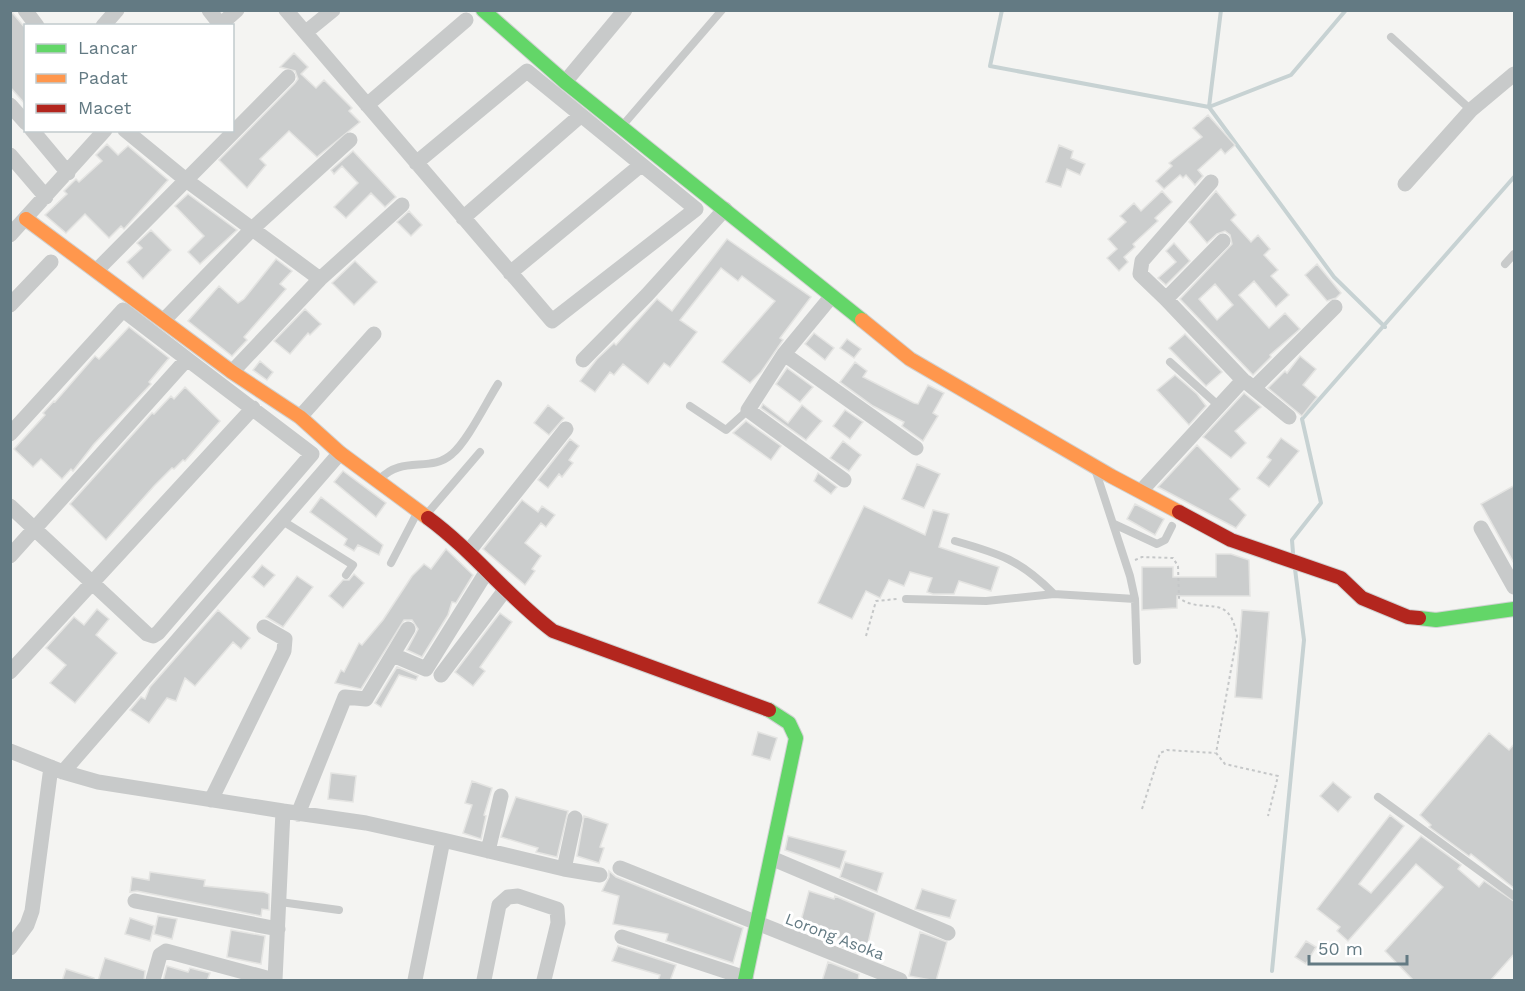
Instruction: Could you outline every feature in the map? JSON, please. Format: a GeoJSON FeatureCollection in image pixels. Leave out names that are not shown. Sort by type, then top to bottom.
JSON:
{"type":"FeatureCollection","features":[{"type":"Feature","properties":{"kind":"street"},"geometry":{"type":"LineString","coordinates":[[25,10],[36,24]]}},
{"type":"Feature","properties":{"kind":"street"},"geometry":{"type":"LineString","coordinates":[[105,24],[117,10]]}},
{"type":"Feature","properties":{"kind":"street"},"geometry":{"type":"LineString","coordinates":[[209,10],[219,24]]}},
{"type":"Feature","properties":{"kind":"street"},"geometry":{"type":"LineString","coordinates":[[221,24],[237,10]]}},
{"type":"Feature","properties":{"kind":"street"},"geometry":{"type":"LineString","coordinates":[[286,10],[306,32],[416,163],[551,320],[555,321],[695,209],[580,116],[529,71],[525,71],[416,163]]}},
{"type":"Feature","properties":{"kind":"street"},"geometry":{"type":"LineString","coordinates":[[306,32],[333,10]]}},
{"type":"Feature","properties":{"kind":"street"},"geometry":{"type":"LineString","coordinates":[[483,10],[565,82],[910,359],[1094,465],[1231,540],[1346,581],[1362,598],[1408,617],[1436,620],[1515,609]]}},
{"type":"Feature","properties":{"kind":"street"},"geometry":{"type":"LineString","coordinates":[[565,82],[625,10]]}},
{"type":"Feature","properties":{"kind":"street"},"geometry":{"type":"LineString","coordinates":[[367,105],[466,20]]}},
{"type":"Feature","properties":{"kind":"street"},"geometry":{"type":"LineString","coordinates":[[1405,184],[1470,110],[1515,74]]}},
{"type":"Feature","properties":{"kind":"street"},"geometry":{"type":"LineString","coordinates":[[234,132],[288,77]]}},
{"type":"Feature","properties":{"kind":"street"},"geometry":{"type":"LineString","coordinates":[[10,105],[24,121]]}},
{"type":"Feature","properties":{"kind":"street"},"geometry":{"type":"LineString","coordinates":[[463,218],[580,116]]}},
{"type":"Feature","properties":{"kind":"street"},"geometry":{"type":"LineString","coordinates":[[34,132],[68,173]]}},
{"type":"Feature","properties":{"kind":"street"},"geometry":{"type":"LineString","coordinates":[[10,235],[103,132]]}},
{"type":"Feature","properties":{"kind":"street"},"geometry":{"type":"LineString","coordinates":[[127,132],[186,180],[320,279]]}},
{"type":"Feature","properties":{"kind":"street"},"geometry":{"type":"LineString","coordinates":[[97,270],[234,132]]}},
{"type":"Feature","properties":{"kind":"street"},"geometry":{"type":"LineString","coordinates":[[164,320],[252,230],[350,140]]}},
{"type":"Feature","properties":{"kind":"street"},"geometry":{"type":"LineString","coordinates":[[10,155],[46,197]]}},
{"type":"Feature","properties":{"kind":"street"},"geometry":{"type":"LineString","coordinates":[[510,273],[641,165]]}},
{"type":"Feature","properties":{"kind":"street"},"geometry":{"type":"LineString","coordinates":[[1211,182],[1142,261],[1140,274],[1248,384],[1289,417]]}},
{"type":"Feature","properties":{"kind":"street"},"geometry":{"type":"LineString","coordinates":[[232,372],[320,279],[402,205]]}},
{"type":"Feature","properties":{"kind":"street"},"geometry":{"type":"LineString","coordinates":[[584,360],[647,296],[725,209]]}},
{"type":"Feature","properties":{"kind":"street"},"geometry":{"type":"LineString","coordinates":[[26,219],[232,372],[300,417],[340,453],[422,513],[468,552],[532,615],[564,636],[770,710],[789,723],[796,738],[746,980],[622,937]]}},
{"type":"Feature","properties":{"kind":"street"},"geometry":{"type":"LineString","coordinates":[[1166,299],[1223,241]]}},
{"type":"Feature","properties":{"kind":"street"},"geometry":{"type":"LineString","coordinates":[[10,305],[51,262]]}},
{"type":"Feature","properties":{"kind":"street"},"geometry":{"type":"LineString","coordinates":[[831,297],[784,354],[748,410],[844,480]]}},
{"type":"Feature","properties":{"kind":"street"},"geometry":{"type":"LineString","coordinates":[[1141,491],[1219,406],[1248,384],[1335,307]]}},
{"type":"Feature","properties":{"kind":"street"},"geometry":{"type":"LineString","coordinates":[[10,434],[123,310],[312,454],[153,636],[147,634],[10,506]]}},
{"type":"Feature","properties":{"kind":"street"},"geometry":{"type":"LineString","coordinates":[[300,417],[374,334]]}},
{"type":"Feature","properties":{"kind":"street"},"geometry":{"type":"LineString","coordinates":[[784,354],[916,448]]}},
{"type":"Feature","properties":{"kind":"street"},"geometry":{"type":"LineString","coordinates":[[10,556],[36,530],[187,359]]}},
{"type":"Feature","properties":{"kind":"street"},"geometry":{"type":"LineString","coordinates":[[10,672],[253,408]]}},
{"type":"Feature","properties":{"kind":"street"},"geometry":{"type":"LineString","coordinates":[[468,552],[566,429]]}},
{"type":"Feature","properties":{"kind":"street"},"geometry":{"type":"LineString","coordinates":[[10,948],[27,925],[32,911],[57,770],[340,453]]}},
{"type":"Feature","properties":{"kind":"street"},"geometry":{"type":"LineString","coordinates":[[1481,528],[1515,587]]}},
{"type":"Feature","properties":{"kind":"street"},"geometry":{"type":"LineString","coordinates":[[393,654],[426,669],[487,571]]}},
{"type":"Feature","properties":{"kind":"street"},"geometry":{"type":"LineString","coordinates":[[441,675],[505,590]]}},
{"type":"Feature","properties":{"kind":"street"},"geometry":{"type":"LineString","coordinates":[[210,800],[284,651],[285,639],[264,627]]}},
{"type":"Feature","properties":{"kind":"street"},"geometry":{"type":"LineString","coordinates":[[153,981],[160,955],[166,951],[274,981],[280,902],[291,813],[345,697],[366,699],[408,629]]}},
{"type":"Feature","properties":{"kind":"street"},"geometry":{"type":"LineString","coordinates":[[10,751],[57,770],[98,782],[366,823],[564,869],[600,875]]}},
{"type":"Feature","properties":{"kind":"street"},"geometry":{"type":"LineString","coordinates":[[488,851],[501,796]]}},
{"type":"Feature","properties":{"kind":"street"},"geometry":{"type":"LineString","coordinates":[[564,869],[575,818]]}},
{"type":"Feature","properties":{"kind":"street"},"geometry":{"type":"LineString","coordinates":[[415,981],[443,840]]}},
{"type":"Feature","properties":{"kind":"street"},"geometry":{"type":"LineString","coordinates":[[771,858],[948,933]]}},
{"type":"Feature","properties":{"kind":"street","name":"Lorong Asoka"},"geometry":{"type":"LineString","coordinates":[[620,868],[900,981]]}},
{"type":"Feature","properties":{"kind":"street"},"geometry":{"type":"LineString","coordinates":[[484,981],[499,906],[508,897],[518,896],[557,909],[558,923],[544,981]]}},
{"type":"Feature","properties":{"kind":"street"},"geometry":{"type":"LineString","coordinates":[[135,902],[278,929]]}},
{"type":"Feature","properties":{"kind":"lane"},"geometry":{"type":"LineString","coordinates":[[622,126],[722,10]]}},
{"type":"Feature","properties":{"kind":"lane"},"geometry":{"type":"LineString","coordinates":[[1391,37],[1470,110]]}},
{"type":"Feature","properties":{"kind":"lane"},"geometry":{"type":"LineString","coordinates":[[1505,264],[1515,254]]}},
{"type":"Feature","properties":{"kind":"lane"},"geometry":{"type":"LineString","coordinates":[[1170,362],[1219,406]]}},
{"type":"Feature","properties":{"kind":"lane"},"geometry":{"type":"LineString","coordinates":[[378,481],[392,467],[425,464],[452,454],[498,384]]}},
{"type":"Feature","properties":{"kind":"lane"},"geometry":{"type":"LineString","coordinates":[[690,406],[726,430],[748,410]]}},
{"type":"Feature","properties":{"kind":"lane"},"geometry":{"type":"LineString","coordinates":[[391,563],[422,513],[480,452]]}},
{"type":"Feature","properties":{"kind":"lane"},"geometry":{"type":"LineString","coordinates":[[1094,465],[1126,563],[1135,599],[1137,661]]}},
{"type":"Feature","properties":{"kind":"lane"},"geometry":{"type":"LineString","coordinates":[[281,520],[353,565],[346,575]]}},
{"type":"Feature","properties":{"kind":"lane"},"geometry":{"type":"LineString","coordinates":[[1114,524],[1157,544],[1165,540],[1172,526]]}},
{"type":"Feature","properties":{"kind":"lane"},"geometry":{"type":"LineString","coordinates":[[955,541],[1010,558],[1032,572],[1054,594]]}},
{"type":"Feature","properties":{"kind":"lane"},"geometry":{"type":"LineString","coordinates":[[906,598],[986,601],[1054,594],[1135,599]]}},
{"type":"Feature","properties":{"kind":"lane"},"geometry":{"type":"LineString","coordinates":[[1378,797],[1515,896]]}},
{"type":"Feature","properties":{"kind":"lane"},"geometry":{"type":"LineString","coordinates":[[280,902],[339,910]]}},
{"type":"Feature","properties":{"kind":"path"},"geometry":{"type":"LineString","coordinates":[[1126,563],[1142,557],[1173,558],[1178,566],[1179,598],[1220,607],[1233,620],[1237,636],[1216,753]]}},
{"type":"Feature","properties":{"kind":"path"},"geometry":{"type":"LineString","coordinates":[[866,636],[876,601],[906,598]]}},
{"type":"Feature","properties":{"kind":"path"},"geometry":{"type":"LineString","coordinates":[[1142,809],[1160,753],[1167,750],[1216,753],[1225,764],[1278,776],[1268,816]]}},
{"type":"Feature","properties":{"kind":"building"},"geometry":{"type":"Polygon","coordinates":[[[10,10],[24,27],[24,103],[10,87],[10,10]]]}},
{"type":"Feature","properties":{"kind":"building"},"geometry":{"type":"Polygon","coordinates":[[[294,53],[308,67],[301,74],[316,88],[324,80],[352,108],[349,111],[360,122],[317,157],[289,131],[260,159],[266,165],[247,188],[219,160],[298,79],[295,71],[280,67],[294,53]]]}},
{"type":"Feature","properties":{"kind":"building"},"geometry":{"type":"Polygon","coordinates":[[[1208,115],[1235,145],[1225,154],[1221,149],[1198,170],[1203,176],[1195,185],[1186,175],[1183,178],[1180,175],[1164,189],[1156,181],[1172,166],[1169,163],[1202,137],[1193,128],[1208,115]]]}},
{"type":"Feature","properties":{"kind":"building"},"geometry":{"type":"Polygon","coordinates":[[[107,144],[118,155],[128,146],[168,180],[124,229],[121,226],[109,238],[85,214],[66,233],[45,215],[67,194],[64,191],[76,179],[79,182],[102,161],[96,155],[107,144]]]}},
{"type":"Feature","properties":{"kind":"building"},"geometry":{"type":"Polygon","coordinates":[[[1059,145],[1073,151],[1071,158],[1085,164],[1080,175],[1067,169],[1061,187],[1046,182],[1059,145]]]}},
{"type":"Feature","properties":{"kind":"building"},"geometry":{"type":"Polygon","coordinates":[[[353,151],[396,197],[385,207],[371,193],[346,218],[334,207],[358,183],[342,166],[334,174],[331,170],[353,151]]]}},
{"type":"Feature","properties":{"kind":"building"},"geometry":{"type":"Polygon","coordinates":[[[1162,191],[1172,202],[1155,218],[1158,221],[1133,244],[1135,247],[1124,257],[1128,262],[1119,271],[1107,258],[1117,249],[1108,239],[1126,222],[1120,216],[1134,203],[1141,211],[1162,191]]]}},
{"type":"Feature","properties":{"kind":"building"},"geometry":{"type":"Polygon","coordinates":[[[1216,191],[1236,215],[1231,220],[1251,242],[1258,235],[1270,249],[1264,255],[1278,270],[1271,276],[1289,295],[1276,307],[1254,281],[1239,295],[1269,328],[1285,313],[1300,329],[1270,355],[1271,357],[1253,375],[1180,299],[1232,244],[1230,235],[1225,231],[1217,234],[1207,243],[1189,222],[1216,191]],[[1215,284],[1199,299],[1217,320],[1233,305],[1215,284]]]}},
{"type":"Feature","properties":{"kind":"building"},"geometry":{"type":"Polygon","coordinates":[[[188,194],[237,230],[200,264],[188,252],[204,236],[175,206],[188,194]]]}},
{"type":"Feature","properties":{"kind":"building"},"geometry":{"type":"Polygon","coordinates":[[[409,211],[422,225],[411,236],[397,222],[409,211]]]}},
{"type":"Feature","properties":{"kind":"building"},"geometry":{"type":"Polygon","coordinates":[[[151,230],[171,250],[143,279],[127,262],[142,248],[137,243],[151,230]]]}},
{"type":"Feature","properties":{"kind":"building"},"geometry":{"type":"Polygon","coordinates":[[[727,239],[811,297],[780,338],[783,340],[761,372],[750,383],[722,362],[775,301],[742,276],[738,281],[721,268],[680,320],[697,332],[670,367],[664,363],[648,384],[623,364],[614,375],[610,372],[595,392],[580,381],[597,359],[614,343],[616,345],[657,299],[672,311],[727,239]]]}},
{"type":"Feature","properties":{"kind":"building"},"geometry":{"type":"Polygon","coordinates":[[[1174,243],[1190,261],[1166,285],[1158,278],[1176,262],[1166,251],[1174,243]]]}},
{"type":"Feature","properties":{"kind":"building"},"geometry":{"type":"Polygon","coordinates":[[[276,259],[292,271],[280,284],[286,289],[244,337],[247,340],[232,356],[188,321],[219,286],[238,303],[244,299],[276,259]]]}},
{"type":"Feature","properties":{"kind":"building"},"geometry":{"type":"Polygon","coordinates":[[[355,261],[377,282],[354,305],[332,283],[355,261]]]}},
{"type":"Feature","properties":{"kind":"building"},"geometry":{"type":"Polygon","coordinates":[[[1317,264],[1341,293],[1336,298],[1327,301],[1305,275],[1317,264]]]}},
{"type":"Feature","properties":{"kind":"building"},"geometry":{"type":"Polygon","coordinates":[[[305,309],[321,324],[310,335],[308,333],[290,354],[274,341],[305,309]]]}},
{"type":"Feature","properties":{"kind":"building"},"geometry":{"type":"Polygon","coordinates":[[[129,327],[169,358],[149,382],[151,384],[94,444],[73,471],[71,469],[62,479],[41,459],[33,467],[14,449],[95,356],[99,359],[129,327]]]}},
{"type":"Feature","properties":{"kind":"building"},"geometry":{"type":"Polygon","coordinates":[[[814,333],[834,348],[825,360],[805,344],[814,333]]]}},
{"type":"Feature","properties":{"kind":"building"},"geometry":{"type":"Polygon","coordinates":[[[1185,334],[1222,372],[1206,386],[1169,348],[1185,334]]]}},
{"type":"Feature","properties":{"kind":"building"},"geometry":{"type":"Polygon","coordinates":[[[847,339],[861,349],[854,358],[840,348],[847,339]]]}},
{"type":"Feature","properties":{"kind":"building"},"geometry":{"type":"Polygon","coordinates":[[[1300,356],[1316,369],[1303,385],[1317,397],[1302,416],[1268,388],[1285,371],[1287,373],[1300,356]]]}},
{"type":"Feature","properties":{"kind":"building"},"geometry":{"type":"Polygon","coordinates":[[[260,361],[273,372],[267,380],[253,370],[260,361]]]}},
{"type":"Feature","properties":{"kind":"building"},"geometry":{"type":"Polygon","coordinates":[[[855,362],[867,371],[863,377],[914,403],[918,404],[928,385],[944,393],[933,413],[938,416],[923,441],[902,426],[904,422],[873,406],[840,382],[855,362]]]}},
{"type":"Feature","properties":{"kind":"building"},"geometry":{"type":"Polygon","coordinates":[[[787,368],[813,387],[800,402],[776,384],[787,368]]]}},
{"type":"Feature","properties":{"kind":"building"},"geometry":{"type":"Polygon","coordinates":[[[1175,375],[1197,394],[1206,406],[1189,425],[1157,390],[1175,375]]]}},
{"type":"Feature","properties":{"kind":"building"},"geometry":{"type":"Polygon","coordinates":[[[185,387],[220,421],[185,461],[183,460],[174,469],[172,468],[154,486],[106,540],[70,504],[152,413],[154,414],[171,396],[174,399],[185,387]]]}},
{"type":"Feature","properties":{"kind":"building"},"geometry":{"type":"Polygon","coordinates":[[[1244,393],[1261,407],[1235,431],[1246,443],[1231,458],[1203,437],[1244,393]]]}},
{"type":"Feature","properties":{"kind":"building"},"geometry":{"type":"Polygon","coordinates":[[[763,404],[788,423],[802,405],[822,421],[806,440],[761,408],[763,404]]]}},
{"type":"Feature","properties":{"kind":"building"},"geometry":{"type":"Polygon","coordinates":[[[548,405],[564,418],[549,435],[534,423],[548,405]]]}},
{"type":"Feature","properties":{"kind":"building"},"geometry":{"type":"Polygon","coordinates":[[[845,410],[863,422],[850,439],[833,426],[845,410]]]}},
{"type":"Feature","properties":{"kind":"building"},"geometry":{"type":"Polygon","coordinates":[[[746,421],[781,446],[771,460],[733,433],[746,421]]]}},
{"type":"Feature","properties":{"kind":"building"},"geometry":{"type":"Polygon","coordinates":[[[1281,438],[1299,451],[1269,487],[1257,478],[1271,460],[1267,457],[1281,438]]]}},
{"type":"Feature","properties":{"kind":"building"},"geometry":{"type":"Polygon","coordinates":[[[570,439],[579,446],[569,460],[573,463],[562,477],[559,474],[548,488],[538,480],[570,439]]]}},
{"type":"Feature","properties":{"kind":"building"},"geometry":{"type":"Polygon","coordinates":[[[843,441],[861,455],[849,471],[830,458],[843,441]]]}},
{"type":"Feature","properties":{"kind":"building"},"geometry":{"type":"Polygon","coordinates":[[[1197,445],[1240,489],[1230,499],[1246,515],[1236,528],[1158,487],[1197,445]]]}},
{"type":"Feature","properties":{"kind":"building"},"geometry":{"type":"Polygon","coordinates":[[[917,464],[940,474],[924,508],[902,499],[917,464]]]}},
{"type":"Feature","properties":{"kind":"building"},"geometry":{"type":"Polygon","coordinates":[[[343,471],[386,503],[376,517],[334,482],[343,471]]]}},
{"type":"Feature","properties":{"kind":"building"},"geometry":{"type":"Polygon","coordinates":[[[818,473],[837,487],[831,494],[814,481],[818,473]]]}},
{"type":"Feature","properties":{"kind":"building"},"geometry":{"type":"Polygon","coordinates":[[[1515,485],[1515,565],[1481,504],[1515,485]]]}},
{"type":"Feature","properties":{"kind":"building"},"geometry":{"type":"Polygon","coordinates":[[[321,497],[383,545],[379,555],[358,545],[354,551],[344,545],[347,539],[310,512],[321,497]]]}},
{"type":"Feature","properties":{"kind":"building"},"geometry":{"type":"Polygon","coordinates":[[[522,500],[538,512],[542,506],[555,515],[546,527],[541,523],[525,543],[541,556],[532,569],[535,571],[525,585],[483,549],[522,500]]]}},
{"type":"Feature","properties":{"kind":"building"},"geometry":{"type":"Polygon","coordinates":[[[1135,504],[1164,519],[1155,535],[1127,519],[1135,504]]]}},
{"type":"Feature","properties":{"kind":"building"},"geometry":{"type":"Polygon","coordinates":[[[864,506],[925,535],[933,510],[949,514],[939,547],[999,567],[991,591],[959,581],[954,594],[933,594],[927,592],[932,578],[910,572],[904,586],[889,580],[880,598],[866,591],[852,619],[818,603],[864,506]]]}},
{"type":"Feature","properties":{"kind":"building"},"geometry":{"type":"Polygon","coordinates":[[[446,549],[473,575],[456,603],[452,602],[448,615],[422,657],[407,650],[418,629],[412,620],[404,620],[361,689],[335,683],[341,670],[344,672],[359,643],[362,645],[383,620],[412,576],[424,564],[431,569],[446,549]]]}},
{"type":"Feature","properties":{"kind":"building"},"geometry":{"type":"Polygon","coordinates":[[[1216,554],[1231,554],[1249,560],[1250,596],[1177,596],[1177,608],[1142,610],[1142,567],[1173,567],[1173,577],[1216,577],[1216,554]]]}},
{"type":"Feature","properties":{"kind":"building"},"geometry":{"type":"Polygon","coordinates":[[[262,565],[275,575],[264,587],[252,577],[262,565]]]}},
{"type":"Feature","properties":{"kind":"building"},"geometry":{"type":"Polygon","coordinates":[[[354,574],[364,583],[343,608],[329,596],[343,580],[349,580],[354,574]]]}},
{"type":"Feature","properties":{"kind":"building"},"geometry":{"type":"Polygon","coordinates":[[[297,576],[313,587],[283,627],[266,617],[297,576]]]}},
{"type":"Feature","properties":{"kind":"building"},"geometry":{"type":"Polygon","coordinates":[[[97,609],[109,619],[96,635],[117,653],[75,703],[50,683],[66,665],[46,648],[74,617],[84,625],[97,609]]]}},
{"type":"Feature","properties":{"kind":"building"},"geometry":{"type":"Polygon","coordinates":[[[218,610],[250,638],[241,649],[233,642],[195,686],[185,678],[176,701],[167,698],[149,723],[130,710],[141,697],[145,699],[150,687],[218,610]]]}},
{"type":"Feature","properties":{"kind":"building"},"geometry":{"type":"Polygon","coordinates":[[[1242,610],[1269,612],[1262,699],[1235,697],[1242,610]]]}},
{"type":"Feature","properties":{"kind":"building"},"geometry":{"type":"Polygon","coordinates":[[[500,613],[512,622],[480,667],[485,671],[473,686],[455,672],[500,613]]]}},
{"type":"Feature","properties":{"kind":"building"},"geometry":{"type":"Polygon","coordinates":[[[397,667],[418,676],[416,680],[399,675],[381,707],[375,703],[397,667]]]}},
{"type":"Feature","properties":{"kind":"building"},"geometry":{"type":"Polygon","coordinates":[[[758,732],[777,738],[770,760],[752,755],[758,732]]]}},
{"type":"Feature","properties":{"kind":"building"},"geometry":{"type":"Polygon","coordinates":[[[1489,733],[1509,750],[1515,743],[1515,889],[1471,854],[1469,856],[1429,827],[1431,825],[1420,815],[1489,733]]]}},
{"type":"Feature","properties":{"kind":"building"},"geometry":{"type":"Polygon","coordinates":[[[331,773],[356,776],[353,802],[328,799],[331,773]]]}},
{"type":"Feature","properties":{"kind":"building"},"geometry":{"type":"Polygon","coordinates":[[[472,781],[492,788],[484,815],[486,816],[481,839],[463,833],[472,805],[465,803],[472,781]]]}},
{"type":"Feature","properties":{"kind":"building"},"geometry":{"type":"Polygon","coordinates":[[[1333,782],[1351,797],[1338,812],[1320,796],[1333,782]]]}},
{"type":"Feature","properties":{"kind":"building"},"geometry":{"type":"Polygon","coordinates":[[[516,797],[568,811],[557,857],[536,852],[538,848],[501,837],[516,797]]]}},
{"type":"Feature","properties":{"kind":"building"},"geometry":{"type":"Polygon","coordinates":[[[1390,815],[1404,826],[1359,884],[1371,893],[1421,836],[1461,865],[1458,869],[1479,887],[1484,881],[1515,902],[1515,953],[1490,981],[1414,981],[1385,951],[1443,887],[1416,864],[1348,941],[1337,931],[1340,927],[1317,909],[1390,815]]]}},
{"type":"Feature","properties":{"kind":"building"},"geometry":{"type":"Polygon","coordinates":[[[584,816],[608,824],[600,847],[604,848],[599,863],[577,856],[584,816]]]}},
{"type":"Feature","properties":{"kind":"building"},"geometry":{"type":"Polygon","coordinates":[[[788,836],[846,851],[840,869],[785,850],[788,836]]]}},
{"type":"Feature","properties":{"kind":"building"},"geometry":{"type":"Polygon","coordinates":[[[845,862],[883,873],[877,892],[840,877],[845,862]]]}},
{"type":"Feature","properties":{"kind":"building"},"geometry":{"type":"Polygon","coordinates":[[[609,871],[616,877],[743,928],[733,963],[666,941],[668,934],[613,924],[619,896],[602,891],[609,877],[609,871]]]}},
{"type":"Feature","properties":{"kind":"building"},"geometry":{"type":"Polygon","coordinates":[[[150,872],[205,880],[204,886],[264,892],[269,894],[269,910],[262,909],[261,916],[137,891],[130,892],[132,877],[149,880],[150,872]]]}},
{"type":"Feature","properties":{"kind":"building"},"geometry":{"type":"Polygon","coordinates":[[[922,889],[956,900],[950,918],[915,909],[922,889]]]}},
{"type":"Feature","properties":{"kind":"building"},"geometry":{"type":"Polygon","coordinates":[[[809,891],[834,899],[835,896],[875,913],[865,956],[840,946],[842,940],[799,928],[809,891]]]}},
{"type":"Feature","properties":{"kind":"building"},"geometry":{"type":"Polygon","coordinates":[[[158,916],[177,919],[172,939],[154,934],[158,916]]]}},
{"type":"Feature","properties":{"kind":"building"},"geometry":{"type":"Polygon","coordinates":[[[130,918],[154,926],[150,941],[125,934],[130,918]]]}},
{"type":"Feature","properties":{"kind":"building"},"geometry":{"type":"Polygon","coordinates":[[[231,930],[265,936],[261,964],[227,957],[231,930]]]}},
{"type":"Feature","properties":{"kind":"building"},"geometry":{"type":"Polygon","coordinates":[[[920,932],[947,942],[936,981],[909,976],[920,932]]]}},
{"type":"Feature","properties":{"kind":"building"},"geometry":{"type":"Polygon","coordinates":[[[1306,941],[1316,947],[1306,964],[1295,957],[1306,941]]]}},
{"type":"Feature","properties":{"kind":"building"},"geometry":{"type":"Polygon","coordinates":[[[618,946],[676,965],[670,981],[658,981],[660,975],[612,961],[618,946]]]}},
{"type":"Feature","properties":{"kind":"building"},"geometry":{"type":"Polygon","coordinates":[[[105,958],[145,971],[144,981],[98,981],[105,958]]]}},
{"type":"Feature","properties":{"kind":"building"},"geometry":{"type":"Polygon","coordinates":[[[828,962],[859,974],[858,981],[822,981],[828,962]]]}},
{"type":"Feature","properties":{"kind":"building"},"geometry":{"type":"Polygon","coordinates":[[[167,966],[188,972],[190,968],[210,973],[207,981],[163,981],[167,966]]]}},
{"type":"Feature","properties":{"kind":"building"},"geometry":{"type":"Polygon","coordinates":[[[66,969],[94,978],[94,981],[62,981],[66,969]]]}},
{"type":"Feature","properties":{"kind":"waterway"},"geometry":{"type":"LineString","coordinates":[[1002,10],[990,66],[1209,107],[1291,75],[1346,10]]}},
{"type":"Feature","properties":{"kind":"waterway"},"geometry":{"type":"LineString","coordinates":[[1221,10],[1209,107],[1334,277],[1385,327]]}},
{"type":"Feature","properties":{"kind":"waterway"},"geometry":{"type":"LineString","coordinates":[[1293,553],[1292,540],[1321,503],[1302,419],[1514,177]]}},
{"type":"Feature","properties":{"kind":"waterway"},"geometry":{"type":"LineString","coordinates":[[1272,971],[1304,640],[1295,569]]}},
{"type":"Feature","properties":{"kind":"traffic: fast"},"geometry":{"type":"LineString","coordinates":[[483,10],[565,82],[862,320]]}},
{"type":"Feature","properties":{"kind":"traffic: fast"},"geometry":{"type":"LineString","coordinates":[[1419,618],[1436,620],[1514,609]]}},
{"type":"Feature","properties":{"kind":"traffic: fast"},"geometry":{"type":"LineString","coordinates":[[745,980],[796,738],[789,723],[769,710]]}},
{"type":"Feature","properties":{"kind":"traffic: slow"},"geometry":{"type":"LineString","coordinates":[[26,219],[232,372],[300,417],[340,453],[428,518]]}},
{"type":"Feature","properties":{"kind":"traffic: slow"},"geometry":{"type":"LineString","coordinates":[[862,320],[910,359],[1111,476],[1179,512]]}},
{"type":"Feature","properties":{"kind":"traffic: jam"},"geometry":{"type":"LineString","coordinates":[[1179,512],[1231,540],[1341,578],[1362,598],[1408,617],[1419,618]]}},
{"type":"Feature","properties":{"kind":"traffic: jam"},"geometry":{"type":"LineString","coordinates":[[428,518],[553,631],[769,710]]}}]}
